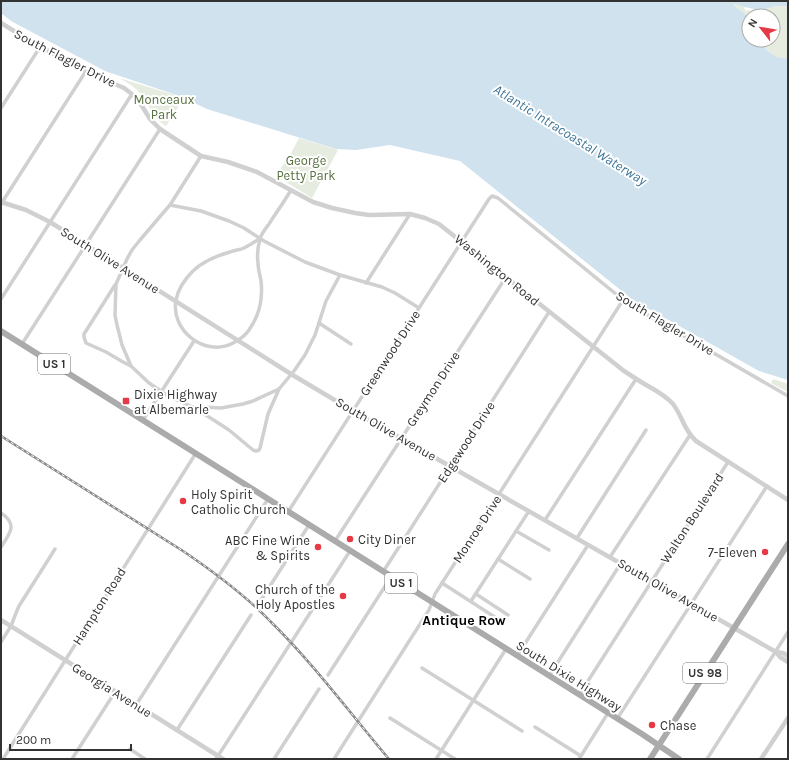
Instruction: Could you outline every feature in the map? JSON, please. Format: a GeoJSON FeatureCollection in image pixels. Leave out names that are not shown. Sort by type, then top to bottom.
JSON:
{"type":"FeatureCollection","features":[{"type":"Feature","properties":{"kind":"main road","name":"South Dixie Highway"},"geometry":{"type":"LineString","coordinates":[[1,330],[679,759]]}},
{"type":"Feature","properties":{"kind":"main road","name":"US 98"},"geometry":{"type":"LineString","coordinates":[[650,759],[788,544]]}},
{"type":"Feature","properties":{"kind":"street","name":"South Flagler Drive"},"geometry":{"type":"LineString","coordinates":[[1,23],[40,47],[86,71],[118,84],[139,101],[150,119],[160,129]]}},
{"type":"Feature","properties":{"kind":"street"},"geometry":{"type":"LineString","coordinates":[[1,108],[40,47]]}},
{"type":"Feature","properties":{"kind":"street"},"geometry":{"type":"LineString","coordinates":[[1,203],[86,71]]}},
{"type":"Feature","properties":{"kind":"street"},"geometry":{"type":"LineString","coordinates":[[1,299],[132,94]]}},
{"type":"Feature","properties":{"kind":"street"},"geometry":{"type":"LineString","coordinates":[[22,344],[160,129]]}},
{"type":"Feature","properties":{"kind":"street","name":"Washington Road"},"geometry":{"type":"LineString","coordinates":[[160,129],[201,156],[228,162],[257,172],[313,202],[344,211],[369,215],[410,214],[426,218],[439,224],[594,347],[636,379],[669,400],[677,411],[690,435],[700,444],[788,500]]}},
{"type":"Feature","properties":{"kind":"street"},"geometry":{"type":"LineString","coordinates":[[201,156],[170,205],[129,254],[116,284],[86,331],[84,337],[86,343],[131,366],[162,392],[195,408],[229,430],[256,451],[260,448],[268,414],[279,389],[305,356],[315,335],[326,301],[340,276]]}},
{"type":"Feature","properties":{"kind":"street"},"geometry":{"type":"LineString","coordinates":[[260,238],[243,248],[219,255],[200,265],[187,278],[179,290],[175,301],[176,314],[180,325],[194,341],[206,346],[218,347],[230,345],[238,341],[249,331],[256,318],[260,305],[261,281],[257,262],[260,238],[291,190]]}},
{"type":"Feature","properties":{"kind":"street","name":"South Flagler Drive"},"geometry":{"type":"LineString","coordinates":[[492,196],[498,198],[627,303],[788,396]]}},
{"type":"Feature","properties":{"kind":"street","name":"Greenwood Drive"},"geometry":{"type":"LineString","coordinates":[[288,512],[492,196]]}},
{"type":"Feature","properties":{"kind":"street","name":"South Olive Avenue"},"geometry":{"type":"LineString","coordinates":[[1,203],[34,213],[50,222],[238,341],[353,411],[776,652],[780,657],[788,662]]}},
{"type":"Feature","properties":{"kind":"street"},"geometry":{"type":"LineString","coordinates":[[170,205],[201,211],[244,228],[290,255],[322,270],[390,290],[419,308]]}},
{"type":"Feature","properties":{"kind":"street"},"geometry":{"type":"LineString","coordinates":[[366,282],[410,214]]}},
{"type":"Feature","properties":{"kind":"street","name":"Greymon Drive"},"geometry":{"type":"LineString","coordinates":[[335,541],[506,277]]}},
{"type":"Feature","properties":{"kind":"street"},"geometry":{"type":"LineString","coordinates":[[116,284],[115,304],[117,326],[122,345],[131,366]]}},
{"type":"Feature","properties":{"kind":"street","name":"Monroe Drive"},"geometry":{"type":"LineString","coordinates":[[334,759],[429,610],[435,594],[623,300]]}},
{"type":"Feature","properties":{"kind":"street","name":"Edgewood Drive"},"geometry":{"type":"LineString","coordinates":[[383,572],[550,312]]}},
{"type":"Feature","properties":{"kind":"street"},"geometry":{"type":"LineString","coordinates":[[319,323],[352,344]]}},
{"type":"Feature","properties":{"kind":"street"},"geometry":{"type":"LineString","coordinates":[[143,420],[194,341]]}},
{"type":"Feature","properties":{"kind":"street"},"geometry":{"type":"LineString","coordinates":[[545,520],[636,379]]}},
{"type":"Feature","properties":{"kind":"street"},"geometry":{"type":"LineString","coordinates":[[195,408],[221,408],[238,406],[254,401],[279,389]]}},
{"type":"Feature","properties":{"kind":"street"},"geometry":{"type":"LineString","coordinates":[[577,538],[646,430]]}},
{"type":"Feature","properties":{"kind":"street"},"geometry":{"type":"LineString","coordinates":[[610,557],[690,435]]}},
{"type":"Feature","properties":{"kind":"street","name":"Hampton Road"},"geometry":{"type":"LineString","coordinates":[[3,759],[196,453]]}},
{"type":"Feature","properties":{"kind":"street","name":"Walton Boulevard"},"geometry":{"type":"LineString","coordinates":[[579,695],[728,462]]}},
{"type":"Feature","properties":{"kind":"street"},"geometry":{"type":"LineString","coordinates":[[617,719],[767,486]]}},
{"type":"Feature","properties":{"kind":"street"},"geometry":{"type":"LineString","coordinates":[[136,705],[268,499]]}},
{"type":"Feature","properties":{"kind":"street"},"geometry":{"type":"LineString","coordinates":[[471,601],[529,511]]}},
{"type":"Feature","properties":{"kind":"street"},"geometry":{"type":"LineString","coordinates":[[1,513],[9,519],[11,527],[10,533],[1,548]]}},
{"type":"Feature","properties":{"kind":"street"},"geometry":{"type":"LineString","coordinates":[[261,600],[309,525]]}},
{"type":"Feature","properties":{"kind":"street"},"geometry":{"type":"LineString","coordinates":[[516,531],[549,550]]}},
{"type":"Feature","properties":{"kind":"street"},"geometry":{"type":"LineString","coordinates":[[518,656],[588,545]]}},
{"type":"Feature","properties":{"kind":"street"},"geometry":{"type":"LineString","coordinates":[[1,642],[11,626],[19,606],[55,549]]}},
{"type":"Feature","properties":{"kind":"street"},"geometry":{"type":"LineString","coordinates":[[219,758],[350,551]]}},
{"type":"Feature","properties":{"kind":"street"},"geometry":{"type":"LineString","coordinates":[[498,559],[530,579]]}},
{"type":"Feature","properties":{"kind":"street"},"geometry":{"type":"LineString","coordinates":[[549,676],[621,563]]}},
{"type":"Feature","properties":{"kind":"street"},"geometry":{"type":"LineString","coordinates":[[328,675],[391,576]]}},
{"type":"Feature","properties":{"kind":"street"},"geometry":{"type":"LineString","coordinates":[[442,583],[504,623]]}},
{"type":"Feature","properties":{"kind":"street"},"geometry":{"type":"LineString","coordinates":[[476,594],[508,615]]}},
{"type":"Feature","properties":{"kind":"street"},"geometry":{"type":"LineString","coordinates":[[177,730],[251,615]]}},
{"type":"Feature","properties":{"kind":"street","name":"Georgia Avenue"},"geometry":{"type":"LineString","coordinates":[[1,620],[219,758]]}},
{"type":"Feature","properties":{"kind":"street"},"geometry":{"type":"LineString","coordinates":[[707,759],[788,632]]}},
{"type":"Feature","properties":{"kind":"street"},"geometry":{"type":"LineString","coordinates":[[436,759],[506,649]]}},
{"type":"Feature","properties":{"kind":"street","name":"South Olive Avenue"},"geometry":{"type":"LineString","coordinates":[[776,652],[783,653],[788,656]]}},
{"type":"Feature","properties":{"kind":"street"},"geometry":{"type":"LineString","coordinates":[[422,668],[522,731]]}},
{"type":"Feature","properties":{"kind":"street"},"geometry":{"type":"LineString","coordinates":[[274,759],[318,689]]}},
{"type":"Feature","properties":{"kind":"street"},"geometry":{"type":"LineString","coordinates":[[72,759],[115,692]]}},
{"type":"Feature","properties":{"kind":"street"},"geometry":{"type":"LineString","coordinates":[[535,727],[580,758],[608,713]]}},
{"type":"Feature","properties":{"kind":"street"},"geometry":{"type":"LineString","coordinates":[[390,718],[454,759]]}},
{"type":"Feature","properties":{"kind":"street"},"geometry":{"type":"LineString","coordinates":[[762,759],[788,718]]}},
{"type":"Feature","properties":{"kind":"street"},"geometry":{"type":"LineString","coordinates":[[130,749],[145,759]]}},
{"type":"Feature","properties":{"kind":"green space"},"geometry":{"type":"Polygon","coordinates":[[[732,2],[744,8],[741,8],[741,11],[732,2]]]}},
{"type":"Feature","properties":{"kind":"green space"},"geometry":{"type":"Polygon","coordinates":[[[788,6],[788,58],[771,54],[765,48],[781,48],[781,8],[770,8],[788,6]]]}},
{"type":"Feature","properties":{"kind":"green space","name":"Monceaux Park"},"geometry":{"type":"Polygon","coordinates":[[[119,78],[184,98],[166,126],[161,123],[139,91],[119,78]]]}},
{"type":"Feature","properties":{"kind":"green space","name":"George Petty Park"},"geometry":{"type":"Polygon","coordinates":[[[299,138],[338,150],[312,198],[276,176],[299,138]]]}},
{"type":"Feature","properties":{"kind":"green space"},"geometry":{"type":"Polygon","coordinates":[[[773,379],[788,384],[788,392],[771,383],[773,379]]]}},
{"type":"Feature","properties":{"kind":"water","name":"Atlantic Intracoastal Waterway"},"geometry":{"type":"Polygon","coordinates":[[[1,1],[788,1],[788,6],[776,6],[769,8],[750,8],[733,3],[741,11],[741,48],[765,48],[775,56],[788,58],[788,380],[759,371],[633,300],[460,161],[390,145],[356,150],[336,149],[207,109],[182,97],[105,71],[11,21],[1,13],[1,1]]]}},
{"type":"Feature","properties":{"kind":"railway"},"geometry":{"type":"LineString","coordinates":[[1,436],[183,551],[239,593],[260,611],[286,637],[331,688],[389,759]]}},
{"type":"Feature","properties":{"kind":"place","name":"Dixie Highway at Albemarle"},"geometry":{"type":"Point","coordinates":[126,401]}},
{"type":"Feature","properties":{"kind":"place","name":"Holy Spirit Catholic Church"},"geometry":{"type":"Point","coordinates":[183,501]}},
{"type":"Feature","properties":{"kind":"place","name":"City Diner"},"geometry":{"type":"Point","coordinates":[350,539]}},
{"type":"Feature","properties":{"kind":"place","name":"ABC Fine Wine & Spirits"},"geometry":{"type":"Point","coordinates":[318,547]}},
{"type":"Feature","properties":{"kind":"place","name":"7-Eleven"},"geometry":{"type":"Point","coordinates":[765,552]}},
{"type":"Feature","properties":{"kind":"place","name":"Church of the Holy Apostles"},"geometry":{"type":"Point","coordinates":[343,596]}},
{"type":"Feature","properties":{"kind":"place","name":"Chase"},"geometry":{"type":"Point","coordinates":[652,725]}},
{"type":"Feature","properties":{"kind":"district","name":"Antique Row"},"geometry":{"type":"Point","coordinates":[464,620]}}]}
